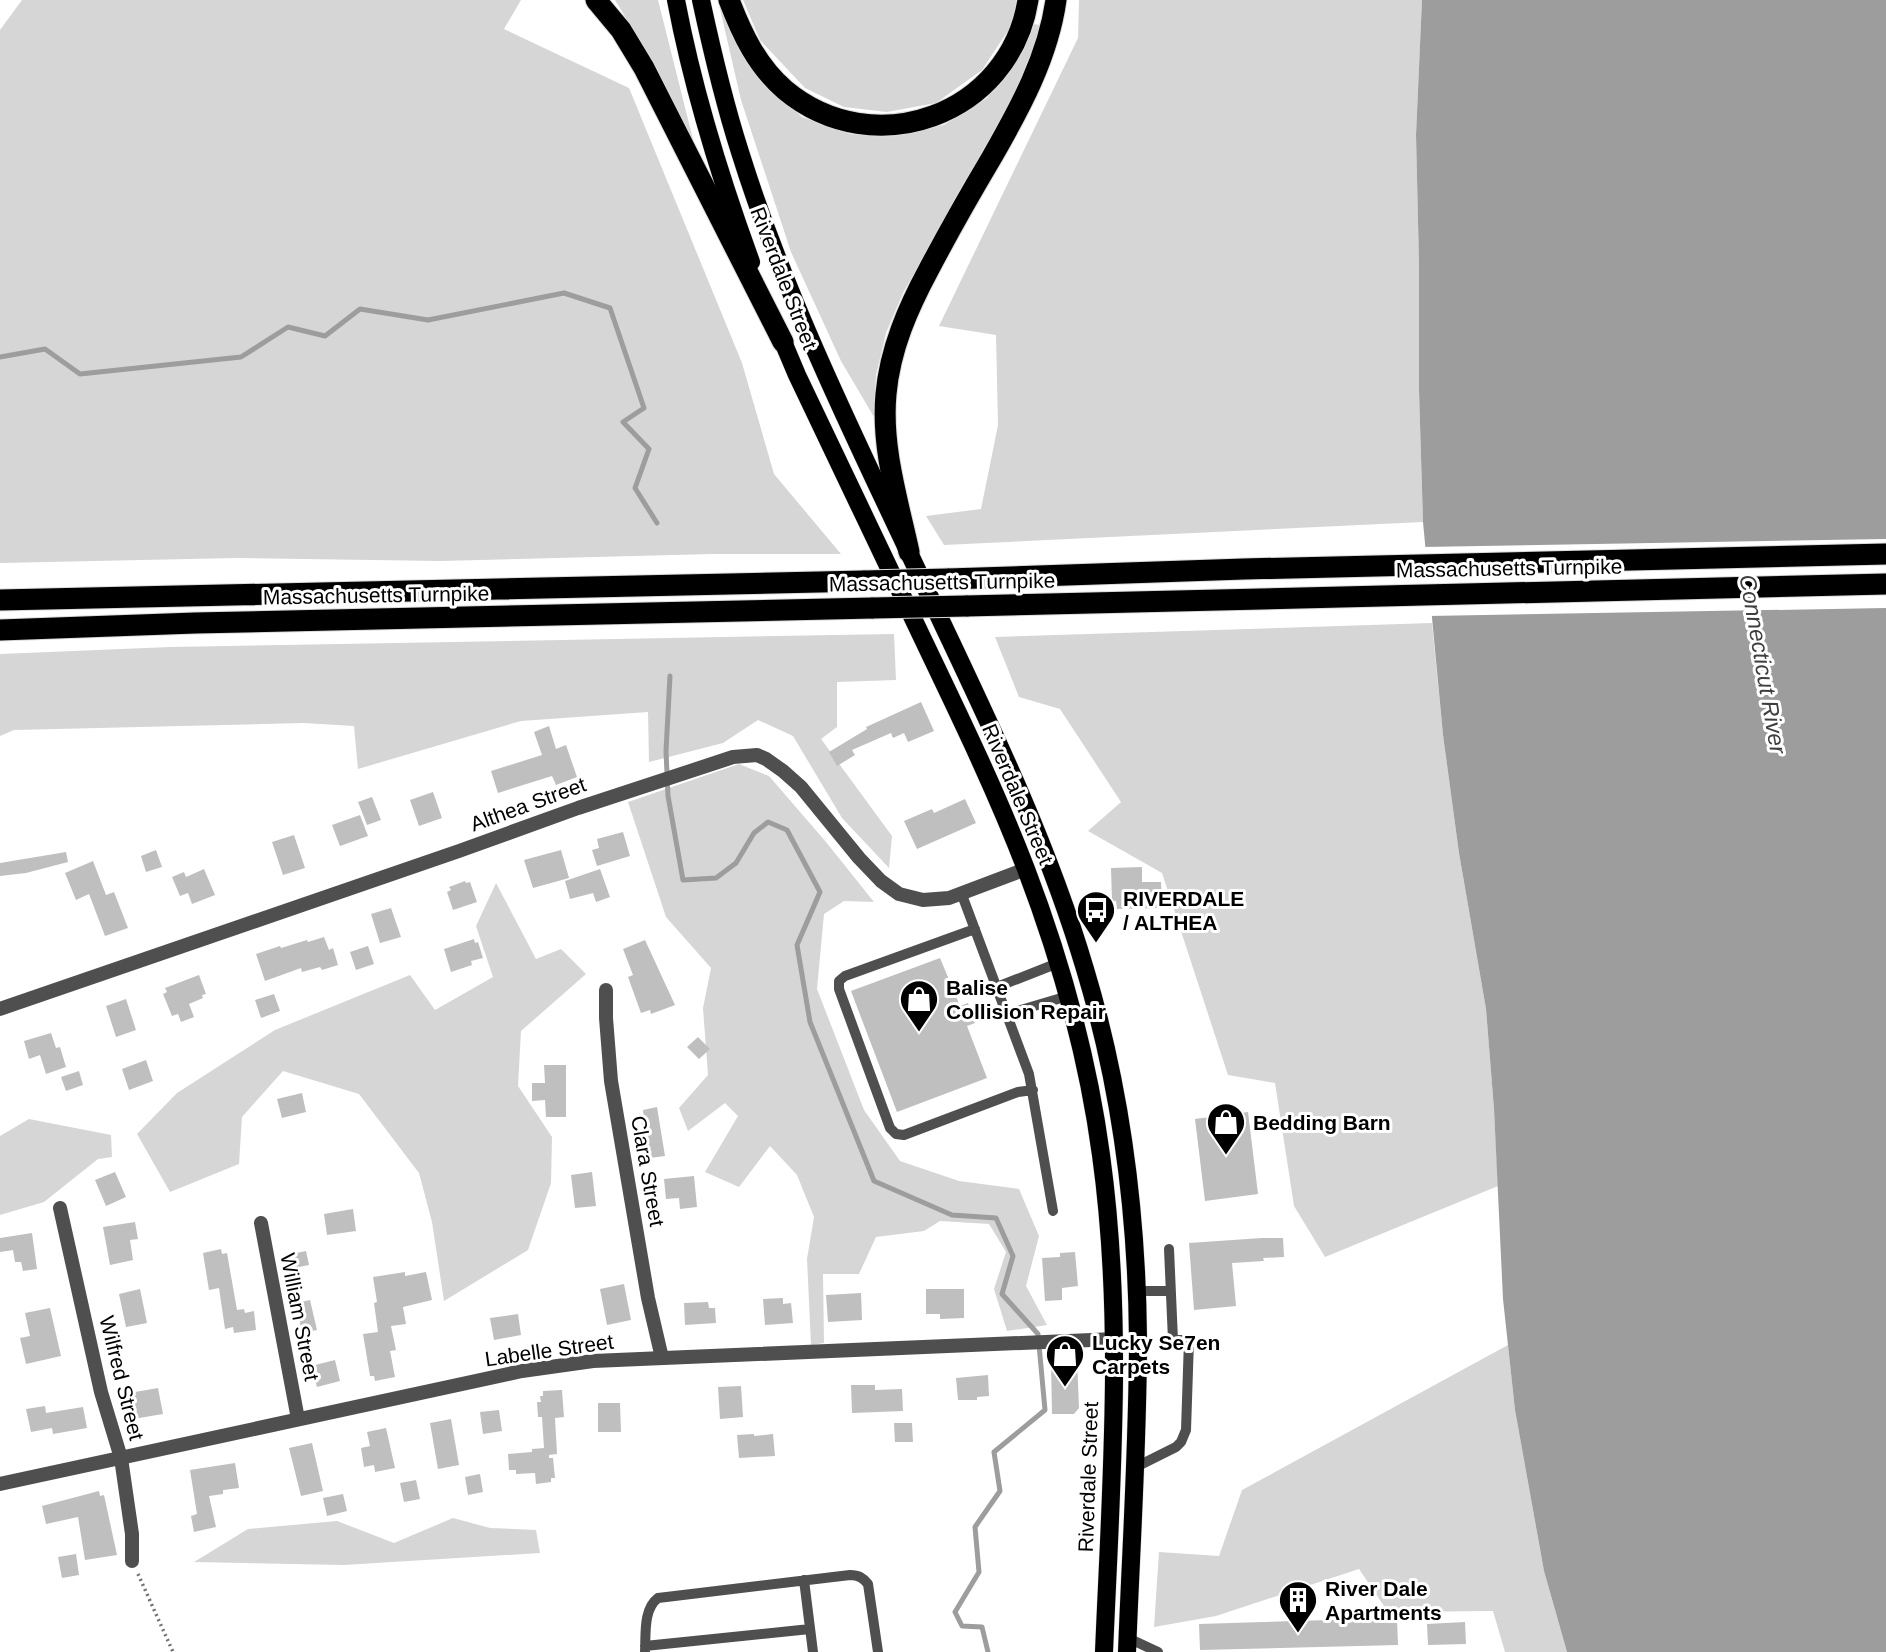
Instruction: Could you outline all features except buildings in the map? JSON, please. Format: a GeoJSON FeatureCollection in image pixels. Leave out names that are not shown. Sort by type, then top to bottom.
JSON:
{"type":"FeatureCollection","features":[{"type":"Feature","properties":{"kind":"highway"},"geometry":{"type":"LineString","coordinates":[[596,0],[621,30],[644,68],[783,342]]}},
{"type":"Feature","properties":{"kind":"highway"},"geometry":{"type":"LineString","coordinates":[[729,0],[754,54],[784,89],[807,105],[834,118],[892,126],[918,122],[941,114],[966,100],[982,86],[1007,56],[1023,24],[1028,0]]}},
{"type":"Feature","properties":{"kind":"highway"},"geometry":{"type":"LineString","coordinates":[[909,552],[893,479],[886,427],[886,395],[893,354],[905,317],[922,282],[1016,115],[1033,79],[1049,33],[1056,0]]}},
{"type":"Feature","properties":{"kind":"highway","name":"Massachusetts Turnpike"},"geometry":{"type":"LineString","coordinates":[[0,600],[1886,555]]}},
{"type":"Feature","properties":{"kind":"highway","name":"Massachusetts Turnpike"},"geometry":{"type":"LineString","coordinates":[[0,630],[1886,583]]}},
{"type":"Feature","properties":{"kind":"main road","name":"Riverdale Street"},"geometry":{"type":"LineString","coordinates":[[676,0],[711,143],[746,247],[783,342],[981,763],[1026,869],[1068,996],[1088,1079],[1101,1153],[1112,1256],[1115,1339],[1104,1652]]}},
{"type":"Feature","properties":{"kind":"main road","name":"Riverdale Street"},"geometry":{"type":"LineString","coordinates":[[701,0],[733,130],[774,248],[822,364],[996,740],[1048,861],[1086,972],[1110,1070],[1132,1224],[1138,1338],[1128,1645]]}},
{"type":"Feature","properties":{"kind":"street","name":"Althea Street"},"geometry":{"type":"LineString","coordinates":[[0,1009],[659,780],[733,757],[749,755],[766,759],[783,771],[801,787],[859,858],[890,888],[907,897],[923,900],[962,895],[1026,869]]}},
{"type":"Feature","properties":{"kind":"street","name":"Clara Street"},"geometry":{"type":"LineString","coordinates":[[606,990],[611,1082],[648,1298],[662,1358]]}},
{"type":"Feature","properties":{"kind":"street","name":"Wilfred Street"},"geometry":{"type":"LineString","coordinates":[[60,1208],[101,1392],[121,1458],[132,1534],[132,1561]]}},
{"type":"Feature","properties":{"kind":"street","name":"William Street"},"geometry":{"type":"LineString","coordinates":[[261,1223],[298,1419]]}},
{"type":"Feature","properties":{"kind":"street","name":"Labelle Street"},"geometry":{"type":"LineString","coordinates":[[0,1484],[522,1371],[593,1361],[1115,1339]]}},
{"type":"Feature","properties":{"kind":"lane"},"geometry":{"type":"LineString","coordinates":[[1026,869],[1048,861]]}},
{"type":"Feature","properties":{"kind":"lane"},"geometry":{"type":"LineString","coordinates":[[962,895],[1029,1073],[1054,1212]]}},
{"type":"Feature","properties":{"kind":"lane"},"geometry":{"type":"LineString","coordinates":[[975,929],[845,976],[839,981],[839,989],[890,1128],[896,1135],[1018,1092],[1032,1090]]}},
{"type":"Feature","properties":{"kind":"lane"},"geometry":{"type":"LineString","coordinates":[[997,986],[1058,963]]}},
{"type":"Feature","properties":{"kind":"lane"},"geometry":{"type":"LineString","coordinates":[[1007,1014],[1068,996]]}},
{"type":"Feature","properties":{"kind":"lane"},"geometry":{"type":"LineString","coordinates":[[1134,1468],[1175,1447],[1181,1442],[1186,1430],[1189,1339],[1173,1340],[1168,1249]]}},
{"type":"Feature","properties":{"kind":"lane"},"geometry":{"type":"LineString","coordinates":[[1136,1291],[1170,1291]]}},
{"type":"Feature","properties":{"kind":"lane"},"geometry":{"type":"LineString","coordinates":[[1115,1339],[1138,1338]]}},
{"type":"Feature","properties":{"kind":"lane"},"geometry":{"type":"LineString","coordinates":[[810,1629],[645,1649],[649,1607],[658,1598],[850,1575],[864,1578],[871,1591],[878,1652]]}},
{"type":"Feature","properties":{"kind":"lane"},"geometry":{"type":"LineString","coordinates":[[804,1580],[813,1652]]}},
{"type":"Feature","properties":{"kind":"lane"},"geometry":{"type":"LineString","coordinates":[[1128,1645],[1158,1652]]}},
{"type":"Feature","properties":{"kind":"path"},"geometry":{"type":"LineString","coordinates":[[132,1561],[173,1652]]}},
{"type":"Feature","properties":{"kind":"shaded area"},"geometry":{"type":"Polygon","coordinates":[[[22,0],[521,0],[504,29],[629,88],[742,363],[774,474],[841,554],[712,554],[440,561],[236,558],[0,563],[0,30],[22,0]]]}},
{"type":"Feature","properties":{"kind":"shaded area"},"geometry":{"type":"Polygon","coordinates":[[[615,0],[658,0],[695,147],[643,46],[615,0]]]}},
{"type":"Feature","properties":{"kind":"shaded area"},"geometry":{"type":"Polygon","coordinates":[[[718,0],[737,44],[762,82],[802,117],[850,134],[895,136],[944,125],[987,98],[1020,56],[1034,24],[1040,25],[1034,49],[1015,93],[903,293],[886,333],[876,375],[874,417],[841,361],[791,252],[741,100],[718,0]]]}},
{"type":"Feature","properties":{"kind":"shaded area"},"geometry":{"type":"Polygon","coordinates":[[[743,0],[1016,0],[1015,20],[982,70],[936,103],[887,112],[844,107],[805,88],[760,40],[743,0]]]}},
{"type":"Feature","properties":{"kind":"shaded area"},"geometry":{"type":"Polygon","coordinates":[[[1079,0],[1422,0],[1416,135],[1423,522],[944,545],[926,516],[981,509],[998,425],[996,335],[939,326],[1078,38],[1079,0]]]}},
{"type":"Feature","properties":{"kind":"shaded area"},"geometry":{"type":"Polygon","coordinates":[[[1432,623],[1443,735],[1459,853],[1486,1009],[1498,1186],[1325,1257],[1294,1206],[1275,1083],[1228,1075],[1162,873],[1088,831],[1121,802],[1060,709],[1019,697],[995,637],[1432,623]]]}},
{"type":"Feature","properties":{"kind":"shaded area"},"geometry":{"type":"Polygon","coordinates":[[[894,634],[896,680],[837,682],[837,727],[821,739],[892,836],[889,868],[842,818],[793,736],[758,720],[723,743],[649,762],[648,712],[521,721],[358,769],[354,726],[304,723],[14,730],[0,736],[0,654],[170,647],[894,634]]]}},
{"type":"Feature","properties":{"kind":"shaded area"},"geometry":{"type":"Polygon","coordinates":[[[739,764],[769,776],[874,902],[844,901],[824,914],[817,989],[864,1110],[900,1161],[959,1181],[1019,1189],[1039,1236],[1026,1286],[1047,1325],[1007,1331],[994,1289],[1006,1252],[989,1224],[940,1221],[924,1231],[876,1237],[859,1274],[823,1274],[824,1343],[811,1345],[807,1259],[814,1217],[797,1175],[770,1146],[739,1187],[705,1172],[738,1116],[725,1103],[688,1131],[679,1108],[708,1075],[703,1008],[711,968],[666,917],[628,802],[739,764]]]}},
{"type":"Feature","properties":{"kind":"shaded area"},"geometry":{"type":"Polygon","coordinates":[[[496,883],[536,959],[561,949],[586,974],[521,1031],[518,1086],[552,1137],[551,1183],[528,1250],[444,1301],[432,1222],[419,1173],[359,1094],[283,1071],[242,1117],[239,1164],[170,1192],[137,1134],[177,1093],[275,1030],[410,975],[435,1010],[493,977],[476,926],[496,883]]]}},
{"type":"Feature","properties":{"kind":"shaded area"},"geometry":{"type":"Polygon","coordinates":[[[29,1119],[111,1135],[112,1157],[98,1159],[44,1202],[0,1215],[0,1136],[29,1119]]]}},
{"type":"Feature","properties":{"kind":"shaded area"},"geometry":{"type":"Polygon","coordinates":[[[1508,1345],[1515,1410],[1544,1571],[1567,1652],[1505,1652],[1493,1611],[1388,1612],[1359,1569],[1216,1616],[1154,1627],[1159,1552],[1219,1556],[1242,1490],[1508,1345]]]}},
{"type":"Feature","properties":{"kind":"shaded area"},"geometry":{"type":"Polygon","coordinates":[[[453,1518],[490,1528],[536,1530],[540,1553],[344,1565],[194,1562],[248,1529],[337,1521],[394,1543],[453,1518]]]}},
{"type":"Feature","properties":{"kind":"water","name":"Connecticut River"},"geometry":{"type":"Polygon","coordinates":[[[1422,0],[1886,0],[1886,1652],[1567,1652],[1544,1571],[1515,1410],[1503,1299],[1494,1109],[1486,1009],[1459,853],[1443,735],[1423,522],[1416,135],[1422,0]]]}},
{"type":"Feature","properties":{"kind":"pier"},"geometry":{"type":"Polygon","coordinates":[[[1886,539],[1886,608],[1428,616],[1422,547],[1886,539]]]}},
{"type":"Feature","properties":{"kind":"waterway"},"geometry":{"type":"LineString","coordinates":[[0,357],[45,349],[80,374],[241,357],[288,327],[325,336],[360,309],[428,320],[564,293],[610,308],[644,408],[623,422],[649,449],[635,488],[657,523]]}},
{"type":"Feature","properties":{"kind":"waterway"},"geometry":{"type":"LineString","coordinates":[[670,676],[666,751],[668,796],[683,880],[716,878],[736,863],[754,833],[768,822],[787,830],[820,892],[797,945],[810,1022],[874,1181],[952,1215],[996,1218],[1013,1256],[1002,1294],[1038,1334],[1045,1410],[994,1452],[1000,1491],[975,1527],[979,1572],[955,1612],[962,1626],[982,1627],[988,1652]]}},
{"type":"Feature","properties":{"kind":"place","name":"RIVERDALE / ALTHEA"},"geometry":{"type":"Point","coordinates":[1096,944]}},
{"type":"Feature","properties":{"kind":"place","name":"Balise Collision Repair"},"geometry":{"type":"Point","coordinates":[919,1033]}},
{"type":"Feature","properties":{"kind":"place","name":"Bedding Barn"},"geometry":{"type":"Point","coordinates":[1226,1156]}},
{"type":"Feature","properties":{"kind":"place","name":"Lucky Se7en Carpets"},"geometry":{"type":"Point","coordinates":[1065,1388]}},
{"type":"Feature","properties":{"kind":"place","name":"River Dale Apartments"},"geometry":{"type":"Point","coordinates":[1298,1634]}}]}
